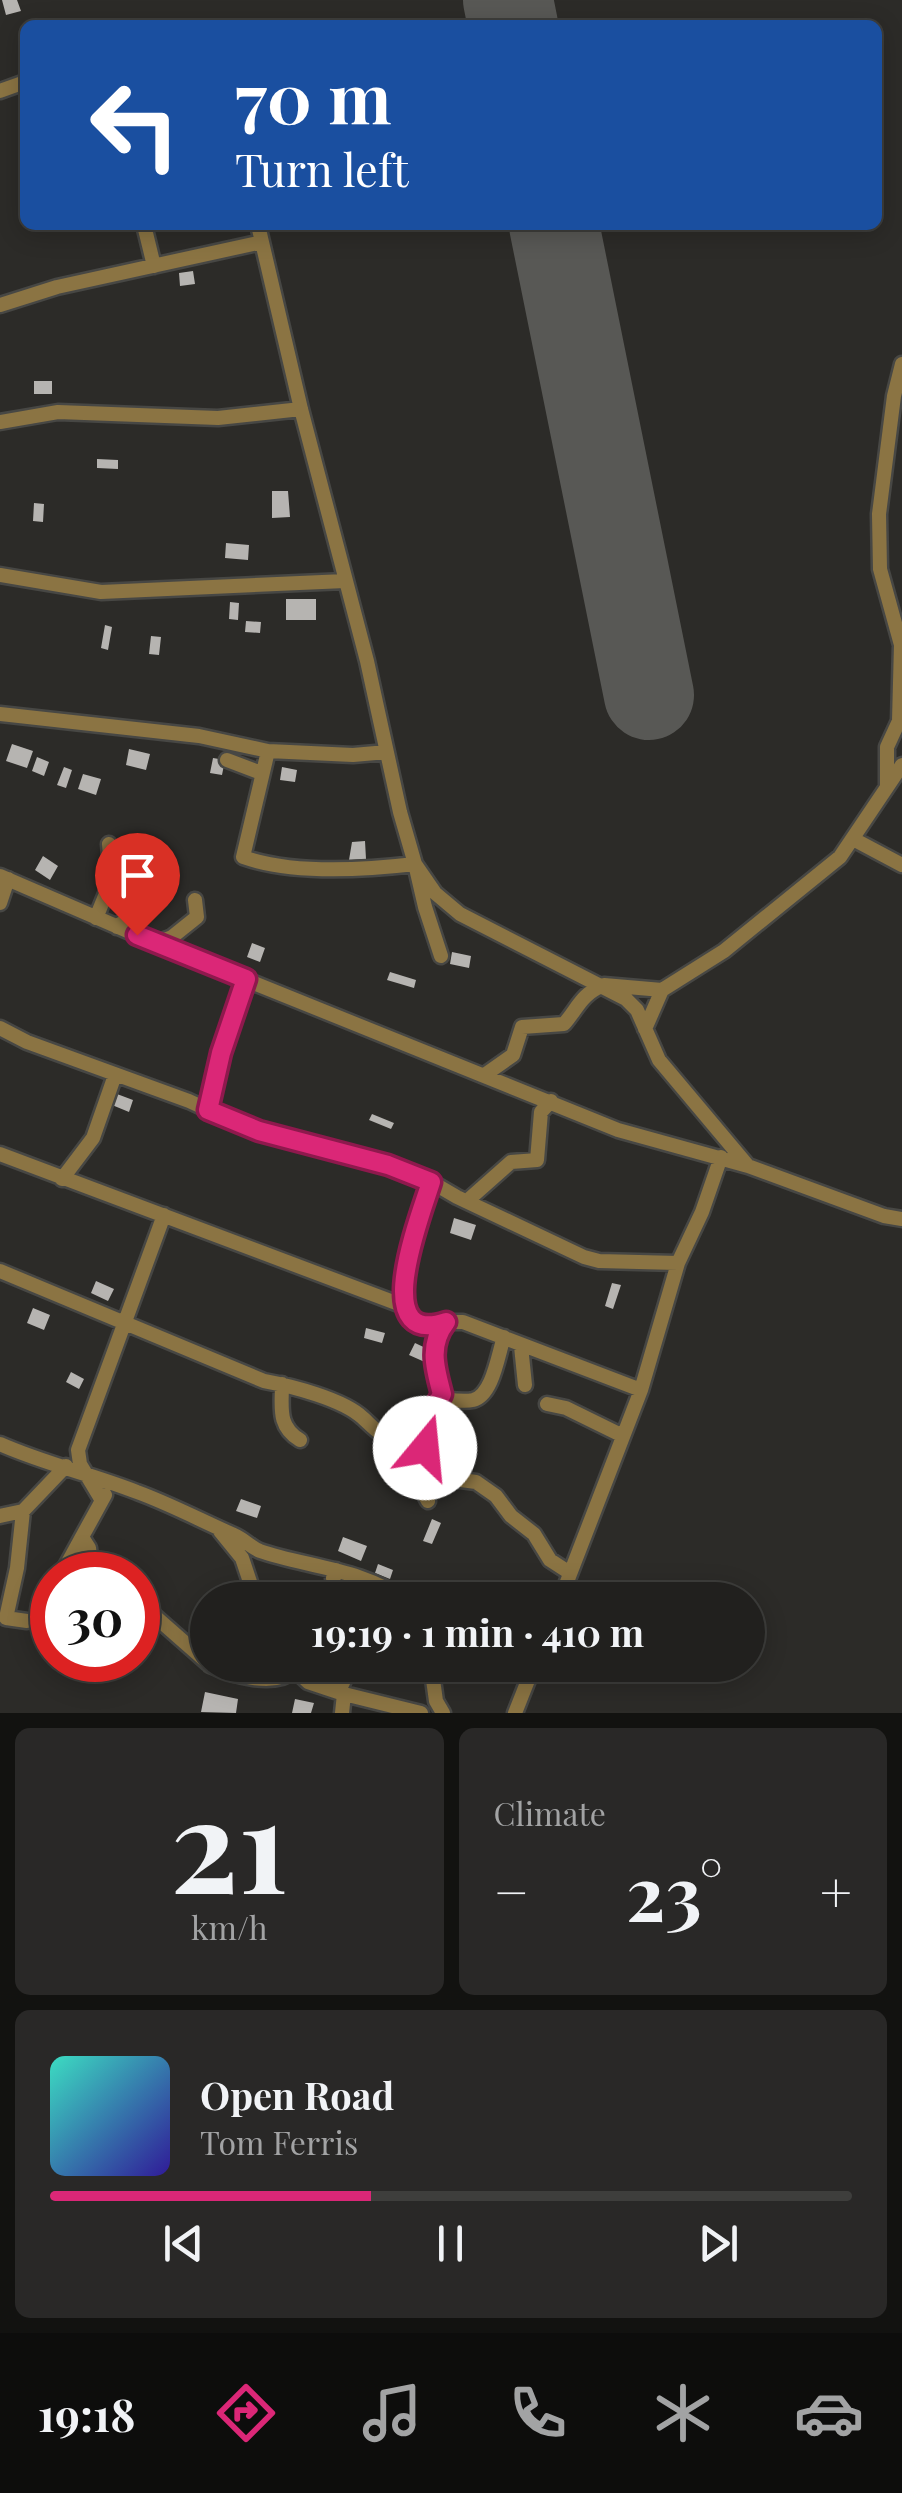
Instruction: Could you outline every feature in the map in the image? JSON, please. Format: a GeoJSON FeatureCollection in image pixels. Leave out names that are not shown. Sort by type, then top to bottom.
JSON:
{"type":"FeatureCollection","features":[{"type":"Feature","properties":{"kind":"street"},"geometry":{"type":"LineString","coordinates":[[145,230],[154,266]]}},
{"type":"Feature","properties":{"kind":"street"},"geometry":{"type":"LineString","coordinates":[[259,230],[400,812],[424,906],[442,956]]}},
{"type":"Feature","properties":{"kind":"street"},"geometry":{"type":"LineString","coordinates":[[0,304],[57,287],[262,242]]}},
{"type":"Feature","properties":{"kind":"street"},"geometry":{"type":"LineString","coordinates":[[887,785],[887,748],[899,721],[901,645],[880,569],[879,514],[894,396],[902,364]]}},
{"type":"Feature","properties":{"kind":"street"},"geometry":{"type":"LineString","coordinates":[[0,422],[58,412],[218,418],[301,409]]}},
{"type":"Feature","properties":{"kind":"street"},"geometry":{"type":"LineString","coordinates":[[0,575],[102,592],[344,581]]}},
{"type":"Feature","properties":{"kind":"street"},"geometry":{"type":"LineString","coordinates":[[0,714],[199,736],[268,751],[388,752]]}},
{"type":"Feature","properties":{"kind":"street"},"geometry":{"type":"LineString","coordinates":[[268,751],[244,858],[349,870],[415,864]]}},
{"type":"Feature","properties":{"kind":"street"},"geometry":{"type":"LineString","coordinates":[[226,760],[261,773]]}},
{"type":"Feature","properties":{"kind":"street"},"geometry":{"type":"LineString","coordinates":[[494,1072],[513,1055],[522,1027],[564,1024],[583,996],[604,985],[662,990],[757,927],[824,872],[855,840],[902,765]]}},
{"type":"Feature","properties":{"kind":"street"},"geometry":{"type":"LineString","coordinates":[[855,840],[902,865]]}},
{"type":"Feature","properties":{"kind":"street"},"geometry":{"type":"LineString","coordinates":[[96,918],[112,878],[110,844]]}},
{"type":"Feature","properties":{"kind":"street"},"geometry":{"type":"LineString","coordinates":[[415,864],[435,893],[460,914],[604,985],[636,1010],[659,1060],[748,1166]]}},
{"type":"Feature","properties":{"kind":"street"},"geometry":{"type":"LineString","coordinates":[[0,902],[4,878],[157,944],[494,1072],[618,1130],[748,1166],[849,1204],[902,1219]]}},
{"type":"Feature","properties":{"kind":"street"},"geometry":{"type":"LineString","coordinates":[[117,927],[156,894]]}},
{"type":"Feature","properties":{"kind":"street"},"geometry":{"type":"LineString","coordinates":[[157,944],[197,917],[196,900]]}},
{"type":"Feature","properties":{"kind":"street"},"geometry":{"type":"LineString","coordinates":[[208,1110],[221,1053],[246,979]]}},
{"type":"Feature","properties":{"kind":"street"},"geometry":{"type":"LineString","coordinates":[[645,1028],[662,990]]}},
{"type":"Feature","properties":{"kind":"street"},"geometry":{"type":"LineString","coordinates":[[0,1028],[27,1042],[259,1131],[388,1165],[584,1257],[599,1262],[678,1264]]}},
{"type":"Feature","properties":{"kind":"street"},"geometry":{"type":"LineString","coordinates":[[62,1179],[93,1138],[115,1076]]}},
{"type":"Feature","properties":{"kind":"street"},"geometry":{"type":"LineString","coordinates":[[466,1201],[511,1162],[537,1160],[542,1112],[551,1101]]}},
{"type":"Feature","properties":{"kind":"street"},"geometry":{"type":"LineString","coordinates":[[0,1154],[404,1306],[418,1323],[434,1326],[463,1322],[641,1390]]}},
{"type":"Feature","properties":{"kind":"street"},"geometry":{"type":"LineString","coordinates":[[567,1582],[641,1390],[678,1264],[721,1158]]}},
{"type":"Feature","properties":{"kind":"street"},"geometry":{"type":"LineString","coordinates":[[404,1306],[411,1238],[431,1182]]}},
{"type":"Feature","properties":{"kind":"street"},"geometry":{"type":"LineString","coordinates":[[0,1516],[22,1511],[78,1450],[164,1215]]}},
{"type":"Feature","properties":{"kind":"street"},"geometry":{"type":"LineString","coordinates":[[642,1264],[672,1282]]}},
{"type":"Feature","properties":{"kind":"street"},"geometry":{"type":"LineString","coordinates":[[0,1271],[264,1381],[338,1404],[360,1416],[374,1431],[400,1442],[446,1478],[476,1482],[496,1496],[511,1516],[534,1534],[550,1560],[570,1574]]}},
{"type":"Feature","properties":{"kind":"street"},"geometry":{"type":"LineString","coordinates":[[428,1501],[418,1483],[430,1414],[441,1399],[434,1349],[437,1334],[446,1322]]}},
{"type":"Feature","properties":{"kind":"street"},"geometry":{"type":"LineString","coordinates":[[441,1399],[480,1398],[488,1387],[504,1337]]}},
{"type":"Feature","properties":{"kind":"street"},"geometry":{"type":"LineString","coordinates":[[522,1346],[525,1386]]}},
{"type":"Feature","properties":{"kind":"street"},"geometry":{"type":"LineString","coordinates":[[282,1384],[282,1421],[300,1440]]}},
{"type":"Feature","properties":{"kind":"street"},"geometry":{"type":"LineString","coordinates":[[546,1404],[566,1408],[621,1435]]}},
{"type":"Feature","properties":{"kind":"street"},"geometry":{"type":"LineString","coordinates":[[400,1442],[426,1434]]}},
{"type":"Feature","properties":{"kind":"street"},"geometry":{"type":"LineString","coordinates":[[0,1444],[117,1484],[260,1550],[366,1582]]}},
{"type":"Feature","properties":{"kind":"street"},"geometry":{"type":"LineString","coordinates":[[78,1450],[85,1473],[100,1499]]}},
{"type":"Feature","properties":{"kind":"street"},"geometry":{"type":"LineString","coordinates":[[74,1552],[100,1499],[117,1484]]}},
{"type":"Feature","properties":{"kind":"street"},"geometry":{"type":"LineString","coordinates":[[22,1511],[17,1568],[2,1618],[27,1621]]}},
{"type":"Feature","properties":{"kind":"street"},"geometry":{"type":"LineString","coordinates":[[218,1529],[242,1558],[249,1582]]}},
{"type":"Feature","properties":{"kind":"street"},"geometry":{"type":"LineString","coordinates":[[82,1537],[87,1552]]}},
{"type":"Feature","properties":{"kind":"street"},"geometry":{"type":"LineString","coordinates":[[334,1582],[336,1570]]}},
{"type":"Feature","properties":{"kind":"street"},"geometry":{"type":"LineString","coordinates":[[160,1621],[190,1647]]}},
{"type":"Feature","properties":{"kind":"street"},"geometry":{"type":"LineString","coordinates":[[308,1682],[389,1710],[421,1713]]}},
{"type":"Feature","properties":{"kind":"street"},"geometry":{"type":"LineString","coordinates":[[333,1682],[342,1713]]}},
{"type":"Feature","properties":{"kind":"street"},"geometry":{"type":"LineString","coordinates":[[338,1691],[342,1682]]}},
{"type":"Feature","properties":{"kind":"street"},"geometry":{"type":"LineString","coordinates":[[433,1682],[443,1713]]}},
{"type":"Feature","properties":{"kind":"street"},"geometry":{"type":"LineString","coordinates":[[516,1713],[528,1682]]}},
{"type":"Feature","properties":{"kind":"building"},"geometry":{"type":"Polygon","coordinates":[[[2,0],[17,0],[21,11],[6,15],[2,0]]]}},
{"type":"Feature","properties":{"kind":"building"},"geometry":{"type":"Polygon","coordinates":[[[193,271],[195,284],[180,286],[179,273],[193,271]]]}},
{"type":"Feature","properties":{"kind":"building"},"geometry":{"type":"Polygon","coordinates":[[[34,381],[52,381],[52,394],[34,394],[34,381]]]}},
{"type":"Feature","properties":{"kind":"building"},"geometry":{"type":"Polygon","coordinates":[[[97,459],[118,460],[118,469],[97,468],[97,459]]]}},
{"type":"Feature","properties":{"kind":"building"},"geometry":{"type":"Polygon","coordinates":[[[272,491],[288,491],[290,517],[272,518],[272,491]]]}},
{"type":"Feature","properties":{"kind":"building"},"geometry":{"type":"Polygon","coordinates":[[[34,503],[44,504],[43,522],[33,521],[34,503]]]}},
{"type":"Feature","properties":{"kind":"building"},"geometry":{"type":"Polygon","coordinates":[[[226,543],[249,545],[248,560],[225,558],[226,543]]]}},
{"type":"Feature","properties":{"kind":"building"},"geometry":{"type":"Polygon","coordinates":[[[286,599],[316,599],[316,620],[286,620],[286,599]]]}},
{"type":"Feature","properties":{"kind":"building"},"geometry":{"type":"Polygon","coordinates":[[[230,602],[239,603],[238,620],[229,619],[230,602]]]}},
{"type":"Feature","properties":{"kind":"building"},"geometry":{"type":"Polygon","coordinates":[[[246,621],[261,622],[260,633],[245,632],[246,621]]]}},
{"type":"Feature","properties":{"kind":"building"},"geometry":{"type":"Polygon","coordinates":[[[105,625],[112,627],[108,650],[101,648],[105,625]]]}},
{"type":"Feature","properties":{"kind":"building"},"geometry":{"type":"Polygon","coordinates":[[[151,636],[161,637],[159,655],[149,654],[151,636]]]}},
{"type":"Feature","properties":{"kind":"building"},"geometry":{"type":"Polygon","coordinates":[[[12,744],[33,751],[27,768],[6,761],[12,744]]]}},
{"type":"Feature","properties":{"kind":"building"},"geometry":{"type":"Polygon","coordinates":[[[129,749],[150,754],[146,770],[126,765],[129,749]]]}},
{"type":"Feature","properties":{"kind":"building"},"geometry":{"type":"Polygon","coordinates":[[[37,757],[49,762],[44,776],[32,771],[37,757]]]}},
{"type":"Feature","properties":{"kind":"building"},"geometry":{"type":"Polygon","coordinates":[[[213,758],[225,760],[222,775],[210,773],[213,758]]]}},
{"type":"Feature","properties":{"kind":"building"},"geometry":{"type":"Polygon","coordinates":[[[64,767],[72,770],[66,788],[57,785],[64,767]]]}},
{"type":"Feature","properties":{"kind":"building"},"geometry":{"type":"Polygon","coordinates":[[[282,767],[297,770],[295,782],[280,780],[282,767]]]}},
{"type":"Feature","properties":{"kind":"building"},"geometry":{"type":"Polygon","coordinates":[[[83,774],[101,779],[96,795],[78,789],[83,774]]]}},
{"type":"Feature","properties":{"kind":"building"},"geometry":{"type":"Polygon","coordinates":[[[365,841],[366,859],[349,860],[352,842],[365,841]]]}},
{"type":"Feature","properties":{"kind":"building"},"geometry":{"type":"Polygon","coordinates":[[[43,856],[58,866],[50,880],[35,870],[43,856]]]}},
{"type":"Feature","properties":{"kind":"building"},"geometry":{"type":"Polygon","coordinates":[[[252,943],[265,948],[260,962],[247,957],[252,943]]]}},
{"type":"Feature","properties":{"kind":"building"},"geometry":{"type":"Polygon","coordinates":[[[452,952],[471,956],[469,968],[450,964],[452,952]]]}},
{"type":"Feature","properties":{"kind":"building"},"geometry":{"type":"Polygon","coordinates":[[[390,972],[416,980],[414,988],[387,980],[390,972]]]}},
{"type":"Feature","properties":{"kind":"building"},"geometry":{"type":"Polygon","coordinates":[[[117,1094],[133,1100],[129,1112],[112,1105],[117,1094]]]}},
{"type":"Feature","properties":{"kind":"building"},"geometry":{"type":"Polygon","coordinates":[[[372,1114],[394,1123],[391,1129],[369,1120],[372,1114]]]}},
{"type":"Feature","properties":{"kind":"building"},"geometry":{"type":"Polygon","coordinates":[[[454,1218],[476,1225],[471,1240],[450,1233],[454,1218]]]}},
{"type":"Feature","properties":{"kind":"building"},"geometry":{"type":"Polygon","coordinates":[[[96,1281],[114,1289],[108,1301],[91,1293],[96,1281]]]}},
{"type":"Feature","properties":{"kind":"building"},"geometry":{"type":"Polygon","coordinates":[[[612,1283],[621,1285],[613,1309],[605,1306],[612,1283]]]}},
{"type":"Feature","properties":{"kind":"building"},"geometry":{"type":"Polygon","coordinates":[[[33,1308],[50,1315],[44,1330],[27,1323],[33,1308]]]}},
{"type":"Feature","properties":{"kind":"building"},"geometry":{"type":"Polygon","coordinates":[[[366,1328],[385,1333],[382,1343],[364,1338],[366,1328]]]}},
{"type":"Feature","properties":{"kind":"building"},"geometry":{"type":"Polygon","coordinates":[[[415,1343],[432,1351],[427,1363],[409,1355],[415,1343]]]}},
{"type":"Feature","properties":{"kind":"building"},"geometry":{"type":"Polygon","coordinates":[[[71,1372],[84,1379],[79,1389],[66,1382],[71,1372]]]}},
{"type":"Feature","properties":{"kind":"building"},"geometry":{"type":"Polygon","coordinates":[[[241,1499],[261,1506],[257,1518],[236,1511],[241,1499]]]}},
{"type":"Feature","properties":{"kind":"building"},"geometry":{"type":"Polygon","coordinates":[[[432,1519],[441,1523],[432,1544],[423,1541],[432,1519]]]}},
{"type":"Feature","properties":{"kind":"building"},"geometry":{"type":"Polygon","coordinates":[[[343,1537],[367,1546],[361,1561],[338,1551],[343,1537]]]}},
{"type":"Feature","properties":{"kind":"building"},"geometry":{"type":"Polygon","coordinates":[[[378,1564],[393,1570],[390,1579],[375,1573],[378,1564]]]}},
{"type":"Feature","properties":{"kind":"building"},"geometry":{"type":"Polygon","coordinates":[[[205,1692],[238,1699],[236,1713],[201,1712],[205,1692]]]}},
{"type":"Feature","properties":{"kind":"building"},"geometry":{"type":"Polygon","coordinates":[[[295,1699],[314,1703],[311,1713],[292,1713],[295,1699]]]}},
{"type":"Feature","properties":{"kind":"runway"},"geometry":{"type":"LineString","coordinates":[[508,0],[512,20]]}},
{"type":"Feature","properties":{"kind":"runway"},"geometry":{"type":"LineString","coordinates":[[555,230],[649,695]]}},
{"type":"Feature","properties":{"kind":"route"},"geometry":{"type":"LineString","coordinates":[[137,935],[246,979],[221,1053],[208,1110],[243,1126],[388,1165],[431,1182],[411,1238],[404,1298],[408,1314],[418,1323],[434,1326],[446,1322],[437,1334],[434,1349],[442,1394],[427,1422],[425,1448]]}}]}
